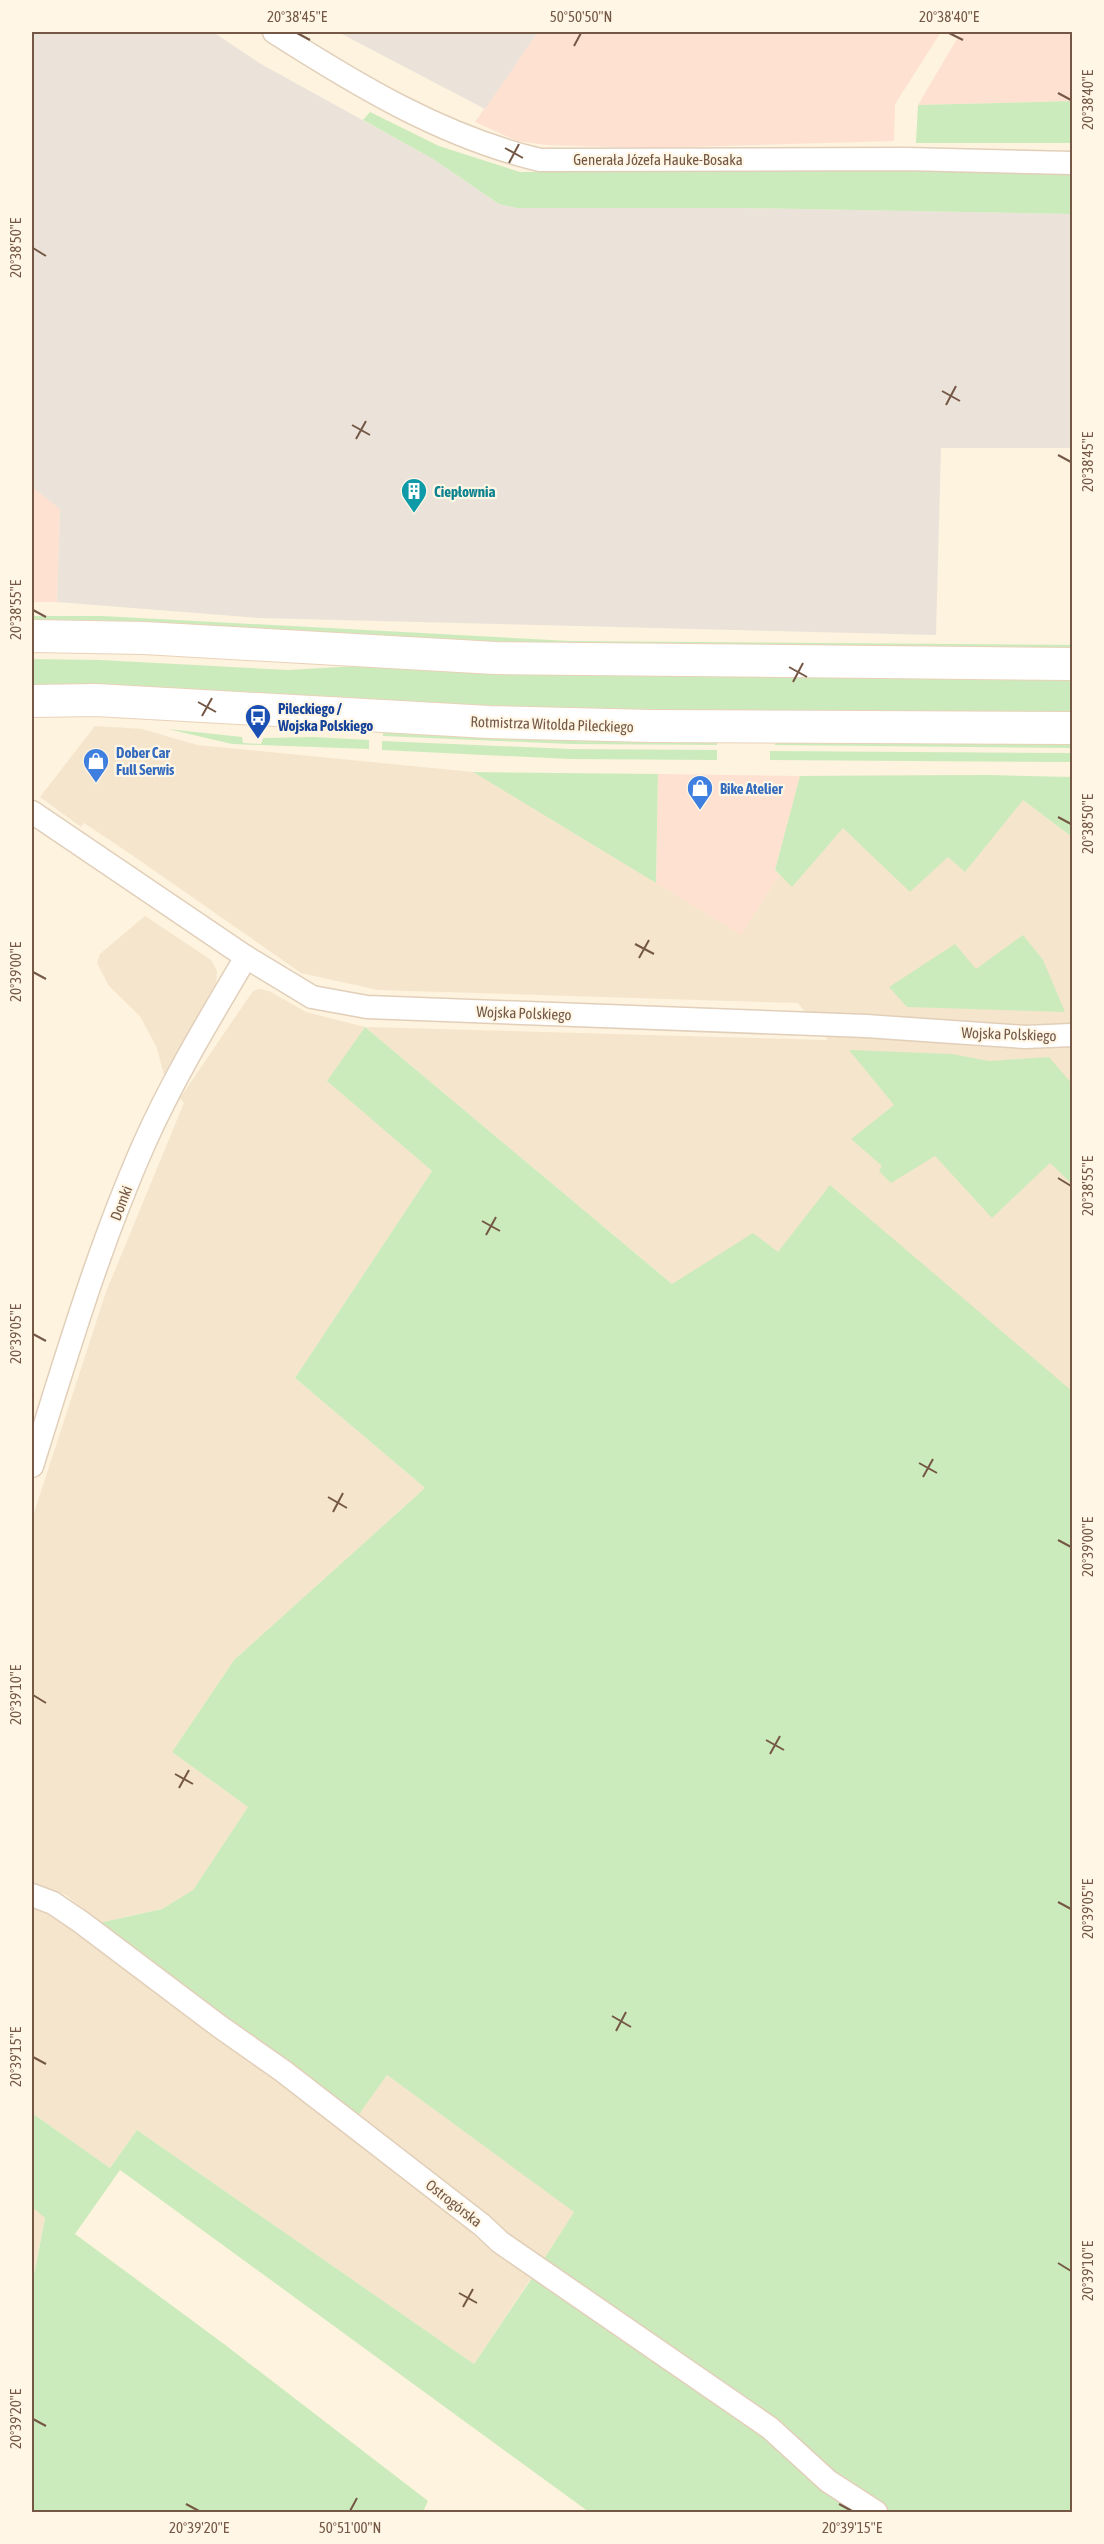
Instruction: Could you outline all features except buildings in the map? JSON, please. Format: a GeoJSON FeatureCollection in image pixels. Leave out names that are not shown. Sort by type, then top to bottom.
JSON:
{"type":"FeatureCollection","features":[{"type":"Feature","properties":{"kind":"main road"},"geometry":{"type":"LineString","coordinates":[[32,636],[144,638],[495,658],[1072,664]]}},
{"type":"Feature","properties":{"kind":"main road","name":"Rotmistrza Witolda Pileckiego"},"geometry":{"type":"LineString","coordinates":[[32,701],[96,700],[489,722],[652,726],[1072,728]]}},
{"type":"Feature","properties":{"kind":"street","name":"Generała Józefa Hauke-Bosaka"},"geometry":{"type":"LineString","coordinates":[[274,32],[359,86],[420,117],[514,154],[540,160],[906,159],[1072,163]]}},
{"type":"Feature","properties":{"kind":"street","name":"Wojska Polskiego"},"geometry":{"type":"LineString","coordinates":[[32,812],[246,957],[312,997],[367,1007],[867,1026],[1025,1036],[1072,1035]]}},
{"type":"Feature","properties":{"kind":"street","name":"Domki"},"geometry":{"type":"LineString","coordinates":[[32,1466],[89,1286],[143,1146],[196,1041],[246,957]]}},
{"type":"Feature","properties":{"kind":"street","name":"Ostrogórska"},"geometry":{"type":"LineString","coordinates":[[32,1895],[53,1903],[81,1922],[219,2026],[284,2071],[482,2225],[500,2242],[770,2428],[828,2481],[876,2512]]}},
{"type":"Feature","properties":{"kind":"shaded area"},"geometry":{"type":"Polygon","coordinates":[[[32,32],[213,32],[261,64],[433,159],[499,204],[517,208],[743,208],[1072,214],[1072,448],[941,448],[936,635],[258,618],[57,602],[60,509],[32,487],[32,32]]]}},
{"type":"Feature","properties":{"kind":"shaded area"},"geometry":{"type":"Polygon","coordinates":[[[338,32],[538,32],[485,109],[338,32]]]}},
{"type":"Feature","properties":{"kind":"shaded area"},"geometry":{"type":"Polygon","coordinates":[[[538,32],[941,32],[895,104],[894,141],[647,148],[547,145],[517,141],[475,122],[538,32]]]}},
{"type":"Feature","properties":{"kind":"shaded area"},"geometry":{"type":"Polygon","coordinates":[[[961,32],[1072,32],[1072,101],[918,105],[961,32]]]}},
{"type":"Feature","properties":{"kind":"shaded area"},"geometry":{"type":"Polygon","coordinates":[[[32,487],[60,508],[57,602],[32,602],[32,487]]]}},
{"type":"Feature","properties":{"kind":"shaded area"},"geometry":{"type":"Polygon","coordinates":[[[95,726],[142,729],[197,745],[473,772],[741,934],[779,875],[800,776],[990,775],[1072,837],[1072,1445],[672,1284],[365,1027],[828,1040],[798,1003],[378,990],[301,973],[129,853],[84,823],[81,827],[40,797],[95,726]]]}},
{"type":"Feature","properties":{"kind":"shaded area"},"geometry":{"type":"Polygon","coordinates":[[[658,774],[800,776],[775,870],[779,875],[741,935],[656,883],[658,774]]]}},
{"type":"Feature","properties":{"kind":"shaded area"},"geometry":{"type":"Polygon","coordinates":[[[145,916],[211,960],[217,971],[216,983],[164,1075],[157,1048],[140,1016],[109,986],[97,963],[100,954],[145,916]]]}},
{"type":"Feature","properties":{"kind":"shaded area"},"geometry":{"type":"Polygon","coordinates":[[[260,989],[269,991],[306,1012],[365,1027],[328,1081],[432,1171],[295,1378],[425,1488],[234,1660],[172,1752],[248,1807],[193,1890],[162,1909],[99,1923],[66,1895],[32,1883],[32,1519],[106,1292],[184,1103],[180,1098],[253,991],[260,989]]]}},
{"type":"Feature","properties":{"kind":"shaded area"},"geometry":{"type":"Polygon","coordinates":[[[32,1902],[60,1915],[350,2126],[387,2075],[575,2212],[474,2364],[137,2130],[110,2168],[32,2113],[32,1902]]]}},
{"type":"Feature","properties":{"kind":"shaded area"},"geometry":{"type":"Polygon","coordinates":[[[32,2207],[45,2217],[32,2285],[32,2207]]]}},
{"type":"Feature","properties":{"kind":"green space"},"geometry":{"type":"Polygon","coordinates":[[[1072,101],[1072,143],[916,143],[918,105],[1072,101]]]}},
{"type":"Feature","properties":{"kind":"green space"},"geometry":{"type":"Polygon","coordinates":[[[370,112],[439,146],[520,172],[825,169],[992,170],[1072,175],[1072,214],[743,208],[517,208],[499,204],[433,159],[363,120],[370,112]]]}},
{"type":"Feature","properties":{"kind":"green space"},"geometry":{"type":"Polygon","coordinates":[[[32,616],[102,616],[571,641],[1072,645],[1072,651],[571,647],[32,622],[32,616]]]}},
{"type":"Feature","properties":{"kind":"green space"},"geometry":{"type":"Polygon","coordinates":[[[32,659],[100,660],[288,670],[375,665],[1072,677],[1072,716],[570,712],[32,686],[32,659]]]}},
{"type":"Feature","properties":{"kind":"green space"},"geometry":{"type":"Polygon","coordinates":[[[168,729],[242,737],[243,743],[261,744],[263,738],[314,737],[369,740],[369,749],[232,744],[168,729]]]}},
{"type":"Feature","properties":{"kind":"green space"},"geometry":{"type":"Polygon","coordinates":[[[383,731],[717,740],[717,745],[570,744],[383,736],[383,731]]]}},
{"type":"Feature","properties":{"kind":"green space"},"geometry":{"type":"Polygon","coordinates":[[[781,740],[1072,742],[1072,748],[774,745],[781,740]]]}},
{"type":"Feature","properties":{"kind":"green space"},"geometry":{"type":"Polygon","coordinates":[[[382,741],[570,749],[717,750],[717,760],[570,759],[382,750],[382,741]]]}},
{"type":"Feature","properties":{"kind":"green space"},"geometry":{"type":"Polygon","coordinates":[[[770,751],[1072,753],[1072,762],[770,760],[770,751]]]}},
{"type":"Feature","properties":{"kind":"green space"},"geometry":{"type":"Polygon","coordinates":[[[473,772],[658,774],[656,883],[473,772]]]}},
{"type":"Feature","properties":{"kind":"green space"},"geometry":{"type":"Polygon","coordinates":[[[800,776],[1072,777],[1072,837],[1023,800],[965,872],[948,857],[910,892],[843,828],[792,887],[775,870],[800,776]]]}},
{"type":"Feature","properties":{"kind":"green space"},"geometry":{"type":"Polygon","coordinates":[[[1023,935],[1043,960],[1065,1012],[907,1007],[889,987],[955,944],[976,969],[1023,935]]]}},
{"type":"Feature","properties":{"kind":"green space"},"geometry":{"type":"Polygon","coordinates":[[[365,1027],[672,1284],[753,1233],[778,1252],[830,1185],[1072,1391],[1072,2512],[892,2512],[834,2474],[775,2423],[544,2259],[574,2212],[387,2075],[357,2117],[99,1923],[162,1909],[193,1890],[248,1807],[172,1752],[234,1660],[425,1488],[295,1378],[432,1171],[327,1081],[365,1027]]]}},
{"type":"Feature","properties":{"kind":"green space"},"geometry":{"type":"Polygon","coordinates":[[[849,1050],[952,1054],[989,1061],[1049,1057],[1072,1084],[1072,1184],[1050,1163],[992,1218],[935,1156],[891,1183],[879,1171],[882,1166],[851,1139],[894,1105],[849,1050]]]}},
{"type":"Feature","properties":{"kind":"green space"},"geometry":{"type":"Polygon","coordinates":[[[32,2113],[110,2168],[137,2130],[474,2364],[532,2278],[766,2434],[861,2512],[589,2512],[120,2170],[75,2234],[224,2344],[428,2501],[423,2512],[32,2512],[32,2285],[45,2218],[32,2207],[32,2113]]]}},
{"type":"Feature","properties":{"kind":"place","name":"Ciepłownia"},"geometry":{"type":"Point","coordinates":[414,514]}},
{"type":"Feature","properties":{"kind":"place","name":"Pileckiego / Wojska Polskiego"},"geometry":{"type":"Point","coordinates":[258,740]}},
{"type":"Feature","properties":{"kind":"place","name":"Dober Car Full Serwis"},"geometry":{"type":"Point","coordinates":[96,784]}},
{"type":"Feature","properties":{"kind":"place","name":"Bike Atelier"},"geometry":{"type":"Point","coordinates":[700,811]}}]}
